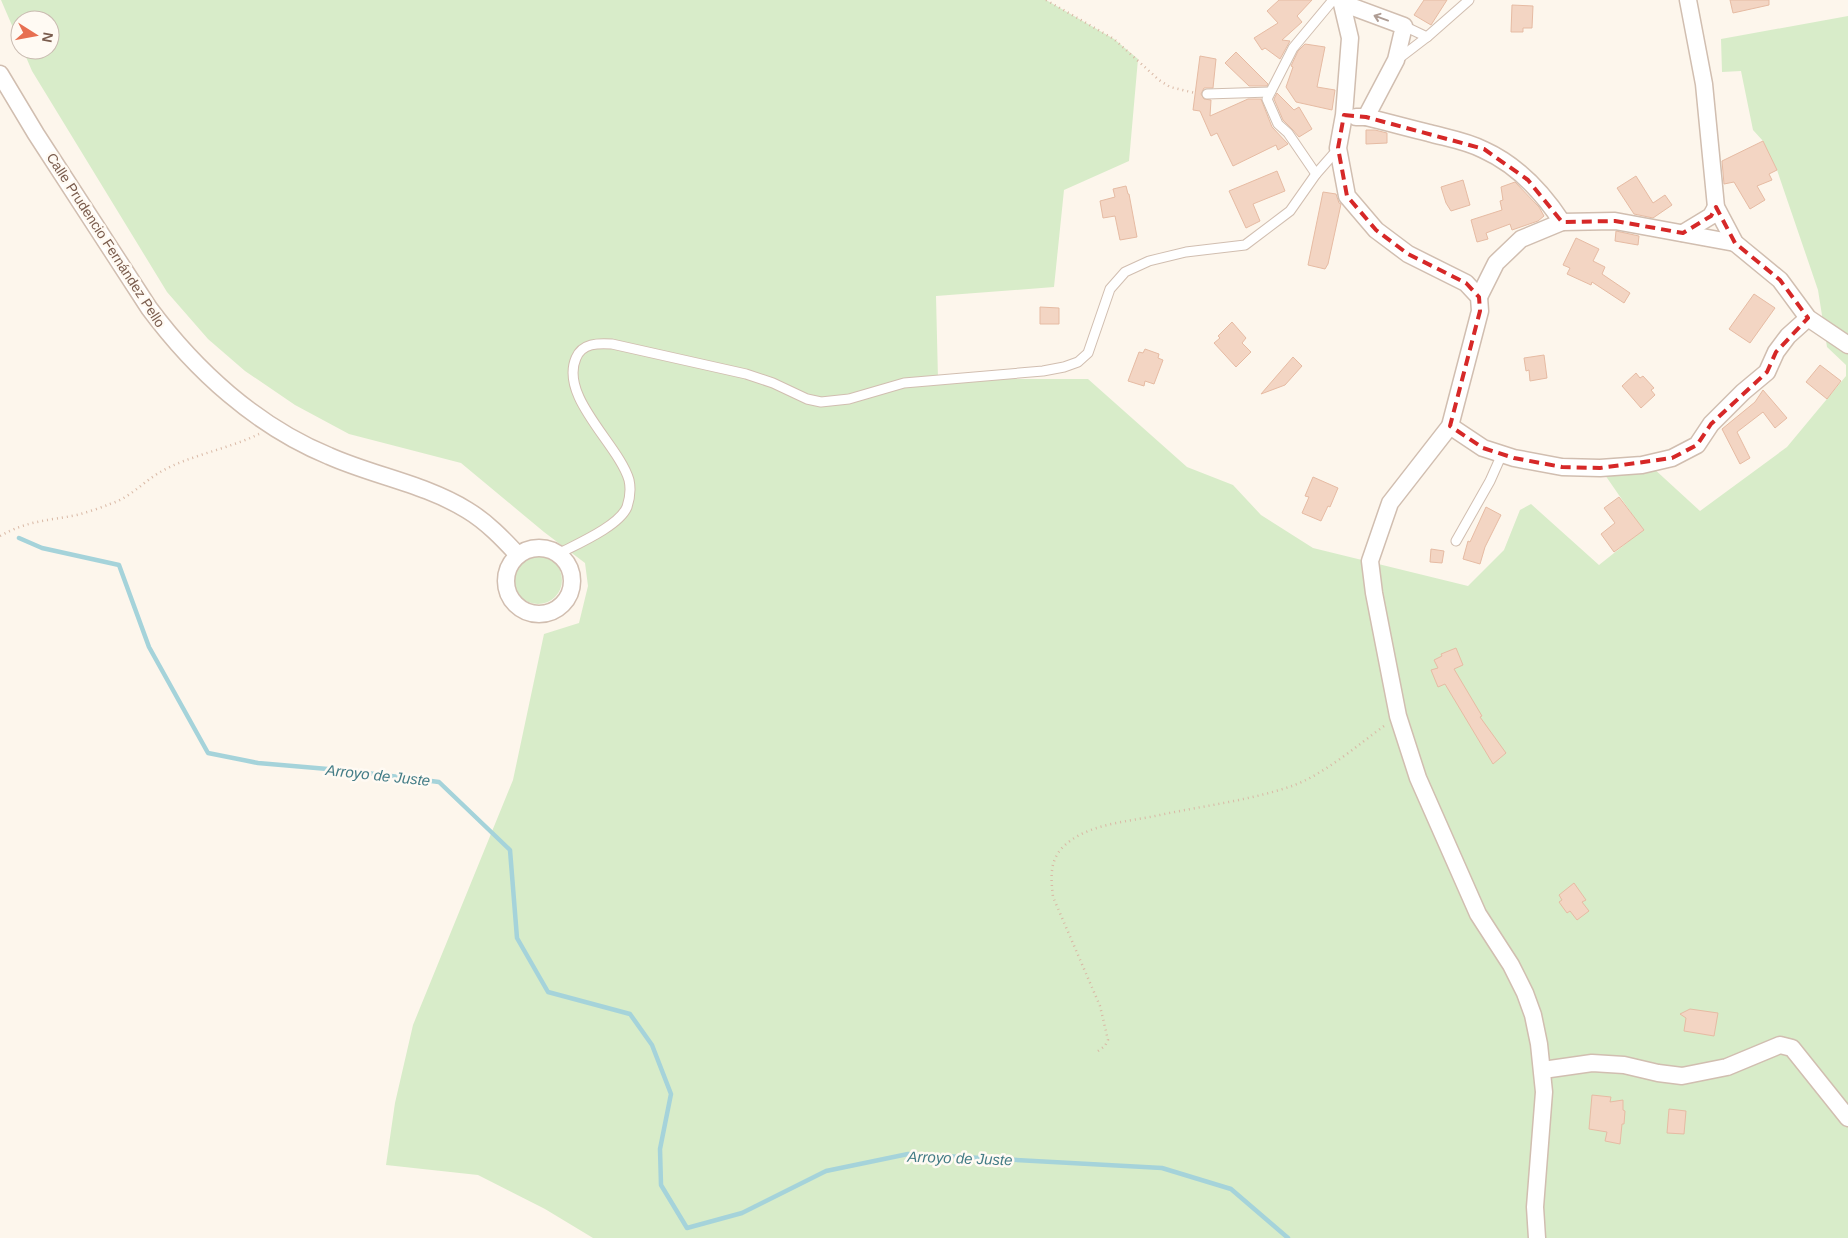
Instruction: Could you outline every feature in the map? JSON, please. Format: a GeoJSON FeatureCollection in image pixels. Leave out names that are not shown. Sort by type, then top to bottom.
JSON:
{"type":"FeatureCollection","features":[{"type":"Feature","properties":{"kind":"street"},"geometry":{"type":"LineString","coordinates":[[1688,0],[1704,84],[1716,207],[1735,243],[1780,280],[1808,318],[1848,345]]}},
{"type":"Feature","properties":{"kind":"street"},"geometry":{"type":"LineString","coordinates":[[1338,1],[1404,26],[1396,60],[1366,116]]}},
{"type":"Feature","properties":{"kind":"street"},"geometry":{"type":"LineString","coordinates":[[1338,1],[1350,38],[1344,115],[1338,148],[1346,196],[1376,230],[1408,254],[1466,283],[1479,297]]}},
{"type":"Feature","properties":{"kind":"street","name":"Calle Prudencio Fernández Pello"},"geometry":{"type":"LineString","coordinates":[[0,74],[36,134],[149,308],[164,329],[200,368],[274,427],[327,456],[442,496],[468,510],[492,528],[518,555]]}},
{"type":"Feature","properties":{"kind":"street"},"geometry":{"type":"LineString","coordinates":[[1344,115],[1358,118],[1366,116],[1454,139],[1484,149],[1507,163],[1528,180],[1552,207],[1562,222]]}},
{"type":"Feature","properties":{"kind":"street"},"geometry":{"type":"LineString","coordinates":[[1683,233],[1711,216],[1716,207]]}},
{"type":"Feature","properties":{"kind":"street"},"geometry":{"type":"LineString","coordinates":[[1537,1238],[1535,1207],[1543,1116],[1543,1070],[1533,1015],[1525,993],[1511,965],[1478,914],[1418,778],[1398,716],[1374,593],[1370,561],[1390,503],[1450,426],[1480,311],[1479,297],[1496,263],[1521,239],[1562,222],[1615,222],[1735,243]]}},
{"type":"Feature","properties":{"kind":"street"},"geometry":{"type":"LineString","coordinates":[[1450,426],[1484,448],[1514,458],[1562,467],[1600,468],[1642,464],[1672,458],[1698,444],[1711,424],[1743,392],[1767,372],[1776,352],[1788,336],[1808,318]]}},
{"type":"Feature","properties":{"kind":"street"},"geometry":{"type":"LineString","coordinates":[[537,548],[548,549],[558,554],[566,562],[571,576],[570,591],[567,598],[559,607],[546,613],[531,613],[516,605],[507,591],[506,574],[512,560],[523,551],[537,548]]}},
{"type":"Feature","properties":{"kind":"street"},"geometry":{"type":"LineString","coordinates":[[1543,1070],[1592,1063],[1624,1065],[1658,1073],[1682,1076],[1727,1067],[1780,1045],[1792,1048],[1848,1118]]}},
{"type":"Feature","properties":{"kind":"lane"},"geometry":{"type":"LineString","coordinates":[[1396,60],[1427,37],[1469,0]]}},
{"type":"Feature","properties":{"kind":"lane"},"geometry":{"type":"LineString","coordinates":[[1316,174],[1288,133],[1278,124],[1267,99],[1293,48],[1338,1]]}},
{"type":"Feature","properties":{"kind":"lane"},"geometry":{"type":"LineString","coordinates":[[1404,26],[1427,37]]}},
{"type":"Feature","properties":{"kind":"lane"},"geometry":{"type":"LineString","coordinates":[[1207,94],[1270,92]]}},
{"type":"Feature","properties":{"kind":"lane"},"geometry":{"type":"LineString","coordinates":[[558,554],[614,522],[626,508],[631,494],[629,480],[623,467],[579,397],[575,384],[572,366],[578,353],[587,346],[600,343],[612,344],[746,374],[773,383],[806,399],[820,402],[849,399],[904,383],[1043,371],[1064,367],[1078,362],[1088,353],[1110,289],[1125,272],[1149,261],[1186,252],[1245,244],[1290,211],[1316,174],[1338,148]]}},
{"type":"Feature","properties":{"kind":"lane"},"geometry":{"type":"LineString","coordinates":[[1456,542],[1490,481],[1502,454]]}},
{"type":"Feature","properties":{"kind":"path"},"geometry":{"type":"LineString","coordinates":[[1046,0],[1114,39],[1159,80],[1170,87],[1207,94]]}},
{"type":"Feature","properties":{"kind":"path"},"geometry":{"type":"LineString","coordinates":[[0,536],[14,528],[35,521],[78,514],[113,504],[137,490],[161,471],[240,444],[274,427]]}},
{"type":"Feature","properties":{"kind":"path"},"geometry":{"type":"LineString","coordinates":[[1098,1051],[1105,1046],[1108,1040],[1100,1006],[1053,897],[1051,878],[1053,865],[1063,847],[1092,830],[1116,823],[1228,802],[1294,785],[1346,755],[1398,716]]}},
{"type":"Feature","properties":{"kind":"highlighted area"},"geometry":{"type":"Polygon","coordinates":[[[1344,115],[1366,117],[1484,149],[1528,180],[1562,222],[1615,221],[1683,233],[1711,216],[1716,207],[1735,243],[1780,280],[1808,318],[1776,352],[1767,372],[1711,424],[1697,445],[1672,458],[1600,468],[1562,467],[1514,458],[1483,448],[1450,426],[1480,311],[1479,297],[1466,283],[1408,254],[1376,230],[1347,196],[1338,148],[1344,115]]]}},
{"type":"Feature","properties":{"kind":"green space"},"geometry":{"type":"Polygon","coordinates":[[[1,0],[1046,0],[1114,39],[1138,59],[1129,161],[1064,190],[1054,287],[936,296],[938,379],[1088,379],[1187,467],[1233,485],[1261,515],[1313,548],[1468,586],[1504,550],[1520,510],[1531,504],[1599,565],[1643,530],[1603,472],[1652,467],[1700,511],[1787,447],[1846,376],[1846,365],[1827,347],[1818,290],[1777,170],[1763,141],[1753,130],[1741,71],[1722,72],[1721,39],[1848,16],[1848,1238],[593,1238],[545,1209],[478,1175],[386,1165],[395,1103],[413,1025],[513,780],[544,634],[579,623],[588,586],[585,563],[544,532],[461,463],[349,434],[295,405],[245,371],[208,339],[167,292],[32,71],[27,60],[60,60],[60,10],[10,10],[10,21],[1,0]]]}},
{"type":"Feature","properties":{"kind":"green space"},"geometry":{"type":"Polygon","coordinates":[[[538,556],[547,558],[555,563],[560,571],[562,580],[560,589],[555,597],[547,602],[538,604],[529,602],[521,597],[516,589],[514,580],[516,571],[521,563],[529,558],[538,556]]]}},
{"type":"Feature","properties":{"kind":"building"},"geometry":{"type":"Polygon","coordinates":[[[1279,0],[1312,0],[1297,16],[1302,22],[1282,40],[1290,41],[1280,59],[1265,48],[1262,50],[1254,38],[1278,23],[1267,11],[1279,0]]]}},
{"type":"Feature","properties":{"kind":"building"},"geometry":{"type":"Polygon","coordinates":[[[1424,0],[1447,0],[1431,25],[1414,15],[1424,0]]]}},
{"type":"Feature","properties":{"kind":"building"},"geometry":{"type":"Polygon","coordinates":[[[1730,0],[1769,0],[1769,5],[1733,13],[1730,0]]]}},
{"type":"Feature","properties":{"kind":"building"},"geometry":{"type":"Polygon","coordinates":[[[1512,5],[1533,6],[1532,28],[1523,28],[1523,32],[1511,32],[1512,5]]]}},
{"type":"Feature","properties":{"kind":"building"},"geometry":{"type":"Polygon","coordinates":[[[1305,44],[1325,47],[1317,87],[1335,90],[1332,110],[1296,102],[1286,87],[1293,67],[1291,66],[1298,51],[1305,44]]]}},
{"type":"Feature","properties":{"kind":"building"},"geometry":{"type":"Polygon","coordinates":[[[1236,52],[1268,84],[1267,86],[1249,86],[1225,63],[1236,52]]]}},
{"type":"Feature","properties":{"kind":"building"},"geometry":{"type":"Polygon","coordinates":[[[1200,56],[1216,59],[1213,88],[1204,88],[1201,94],[1204,99],[1211,100],[1210,116],[1248,99],[1261,99],[1272,127],[1288,144],[1278,150],[1276,145],[1233,166],[1217,133],[1211,136],[1200,111],[1193,110],[1200,56]]]}},
{"type":"Feature","properties":{"kind":"building"},"geometry":{"type":"Polygon","coordinates":[[[1277,93],[1294,110],[1299,107],[1312,129],[1299,137],[1283,120],[1274,99],[1277,93]]]}},
{"type":"Feature","properties":{"kind":"building"},"geometry":{"type":"Polygon","coordinates":[[[1366,130],[1387,133],[1387,143],[1366,144],[1366,130]]]}},
{"type":"Feature","properties":{"kind":"building"},"geometry":{"type":"Polygon","coordinates":[[[1763,141],[1777,170],[1769,174],[1772,180],[1757,186],[1765,200],[1750,209],[1734,182],[1724,184],[1722,161],[1763,141]]]}},
{"type":"Feature","properties":{"kind":"building"},"geometry":{"type":"Polygon","coordinates":[[[1277,171],[1285,191],[1253,204],[1260,221],[1246,228],[1229,191],[1277,171]]]}},
{"type":"Feature","properties":{"kind":"building"},"geometry":{"type":"Polygon","coordinates":[[[1636,176],[1653,203],[1665,195],[1672,205],[1653,218],[1634,214],[1617,188],[1636,176]]]}},
{"type":"Feature","properties":{"kind":"building"},"geometry":{"type":"Polygon","coordinates":[[[1463,180],[1470,205],[1451,211],[1446,203],[1441,187],[1463,180]]]}},
{"type":"Feature","properties":{"kind":"building"},"geometry":{"type":"Polygon","coordinates":[[[1515,182],[1539,207],[1544,216],[1538,221],[1512,230],[1510,224],[1486,233],[1488,239],[1477,242],[1471,220],[1502,210],[1500,201],[1503,200],[1501,187],[1515,182]]]}},
{"type":"Feature","properties":{"kind":"building"},"geometry":{"type":"Polygon","coordinates":[[[1126,186],[1137,237],[1120,240],[1115,216],[1103,218],[1100,201],[1115,197],[1113,189],[1126,186]]]}},
{"type":"Feature","properties":{"kind":"building"},"geometry":{"type":"Polygon","coordinates":[[[1323,192],[1336,194],[1341,204],[1328,264],[1325,269],[1308,265],[1323,192]]]}},
{"type":"Feature","properties":{"kind":"building"},"geometry":{"type":"Polygon","coordinates":[[[1616,231],[1639,236],[1638,245],[1615,241],[1616,231]]]}},
{"type":"Feature","properties":{"kind":"building"},"geometry":{"type":"Polygon","coordinates":[[[1576,238],[1599,249],[1593,261],[1605,267],[1602,274],[1630,293],[1624,303],[1592,282],[1591,285],[1567,274],[1570,268],[1563,265],[1576,238]]]}},
{"type":"Feature","properties":{"kind":"building"},"geometry":{"type":"Polygon","coordinates":[[[1754,294],[1775,308],[1750,343],[1729,329],[1754,294]]]}},
{"type":"Feature","properties":{"kind":"building"},"geometry":{"type":"Polygon","coordinates":[[[1040,307],[1059,308],[1059,324],[1040,324],[1040,307]]]}},
{"type":"Feature","properties":{"kind":"building"},"geometry":{"type":"Polygon","coordinates":[[[1232,322],[1246,338],[1242,343],[1251,352],[1236,367],[1214,343],[1220,338],[1218,336],[1232,322]]]}},
{"type":"Feature","properties":{"kind":"building"},"geometry":{"type":"Polygon","coordinates":[[[1145,349],[1159,354],[1158,358],[1163,360],[1154,384],[1145,381],[1144,386],[1128,381],[1139,352],[1143,353],[1145,349]]]}},
{"type":"Feature","properties":{"kind":"building"},"geometry":{"type":"Polygon","coordinates":[[[1544,355],[1547,378],[1530,381],[1529,370],[1526,371],[1524,358],[1544,355]]]}},
{"type":"Feature","properties":{"kind":"building"},"geometry":{"type":"Polygon","coordinates":[[[1293,357],[1302,366],[1285,385],[1261,394],[1293,357]]]}},
{"type":"Feature","properties":{"kind":"building"},"geometry":{"type":"Polygon","coordinates":[[[1820,365],[1841,381],[1827,399],[1806,382],[1820,365]]]}},
{"type":"Feature","properties":{"kind":"building"},"geometry":{"type":"Polygon","coordinates":[[[1636,373],[1640,378],[1643,376],[1654,388],[1651,390],[1655,395],[1641,408],[1622,386],[1636,373]]]}},
{"type":"Feature","properties":{"kind":"building"},"geometry":{"type":"Polygon","coordinates":[[[1763,390],[1787,418],[1775,428],[1763,412],[1737,432],[1750,458],[1740,464],[1722,429],[1755,402],[1763,390]]]}},
{"type":"Feature","properties":{"kind":"building"},"geometry":{"type":"Polygon","coordinates":[[[1313,477],[1338,488],[1330,507],[1328,506],[1321,521],[1302,513],[1309,497],[1305,496],[1313,477]]]}},
{"type":"Feature","properties":{"kind":"building"},"geometry":{"type":"Polygon","coordinates":[[[1619,497],[1644,530],[1614,552],[1601,534],[1615,523],[1604,508],[1619,497]]]}},
{"type":"Feature","properties":{"kind":"building"},"geometry":{"type":"Polygon","coordinates":[[[1486,507],[1501,515],[1485,547],[1480,564],[1463,559],[1468,541],[1470,542],[1486,507]]]}},
{"type":"Feature","properties":{"kind":"building"},"geometry":{"type":"Polygon","coordinates":[[[1431,549],[1444,551],[1442,563],[1430,562],[1431,549]]]}},
{"type":"Feature","properties":{"kind":"building"},"geometry":{"type":"Polygon","coordinates":[[[1456,648],[1463,665],[1454,669],[1482,716],[1480,717],[1506,753],[1493,764],[1445,684],[1438,687],[1431,670],[1438,668],[1434,660],[1442,656],[1441,654],[1456,648]]]}},
{"type":"Feature","properties":{"kind":"building"},"geometry":{"type":"Polygon","coordinates":[[[1574,883],[1586,900],[1582,902],[1589,911],[1577,920],[1570,911],[1567,913],[1559,902],[1562,900],[1559,895],[1574,883]]]}},
{"type":"Feature","properties":{"kind":"building"},"geometry":{"type":"Polygon","coordinates":[[[1690,1009],[1718,1013],[1714,1036],[1684,1031],[1686,1018],[1680,1014],[1690,1009]]]}},
{"type":"Feature","properties":{"kind":"building"},"geometry":{"type":"Polygon","coordinates":[[[1592,1095],[1611,1097],[1610,1102],[1623,1100],[1623,1110],[1625,1111],[1620,1144],[1605,1141],[1607,1132],[1589,1129],[1592,1095]]]}},
{"type":"Feature","properties":{"kind":"building"},"geometry":{"type":"Polygon","coordinates":[[[1669,1109],[1686,1111],[1684,1134],[1667,1133],[1669,1109]]]}},
{"type":"Feature","properties":{"kind":"waterway","name":"Arroyo de Juste"},"geometry":{"type":"LineString","coordinates":[[19,538],[42,548],[119,565],[149,647],[208,753],[258,763],[351,771],[439,782],[510,850],[517,938],[548,992],[630,1014],[652,1045],[671,1094],[660,1149],[661,1185],[687,1228],[742,1213],[826,1171],[908,1154],[1162,1168],[1231,1189],[1288,1238]]}}]}
